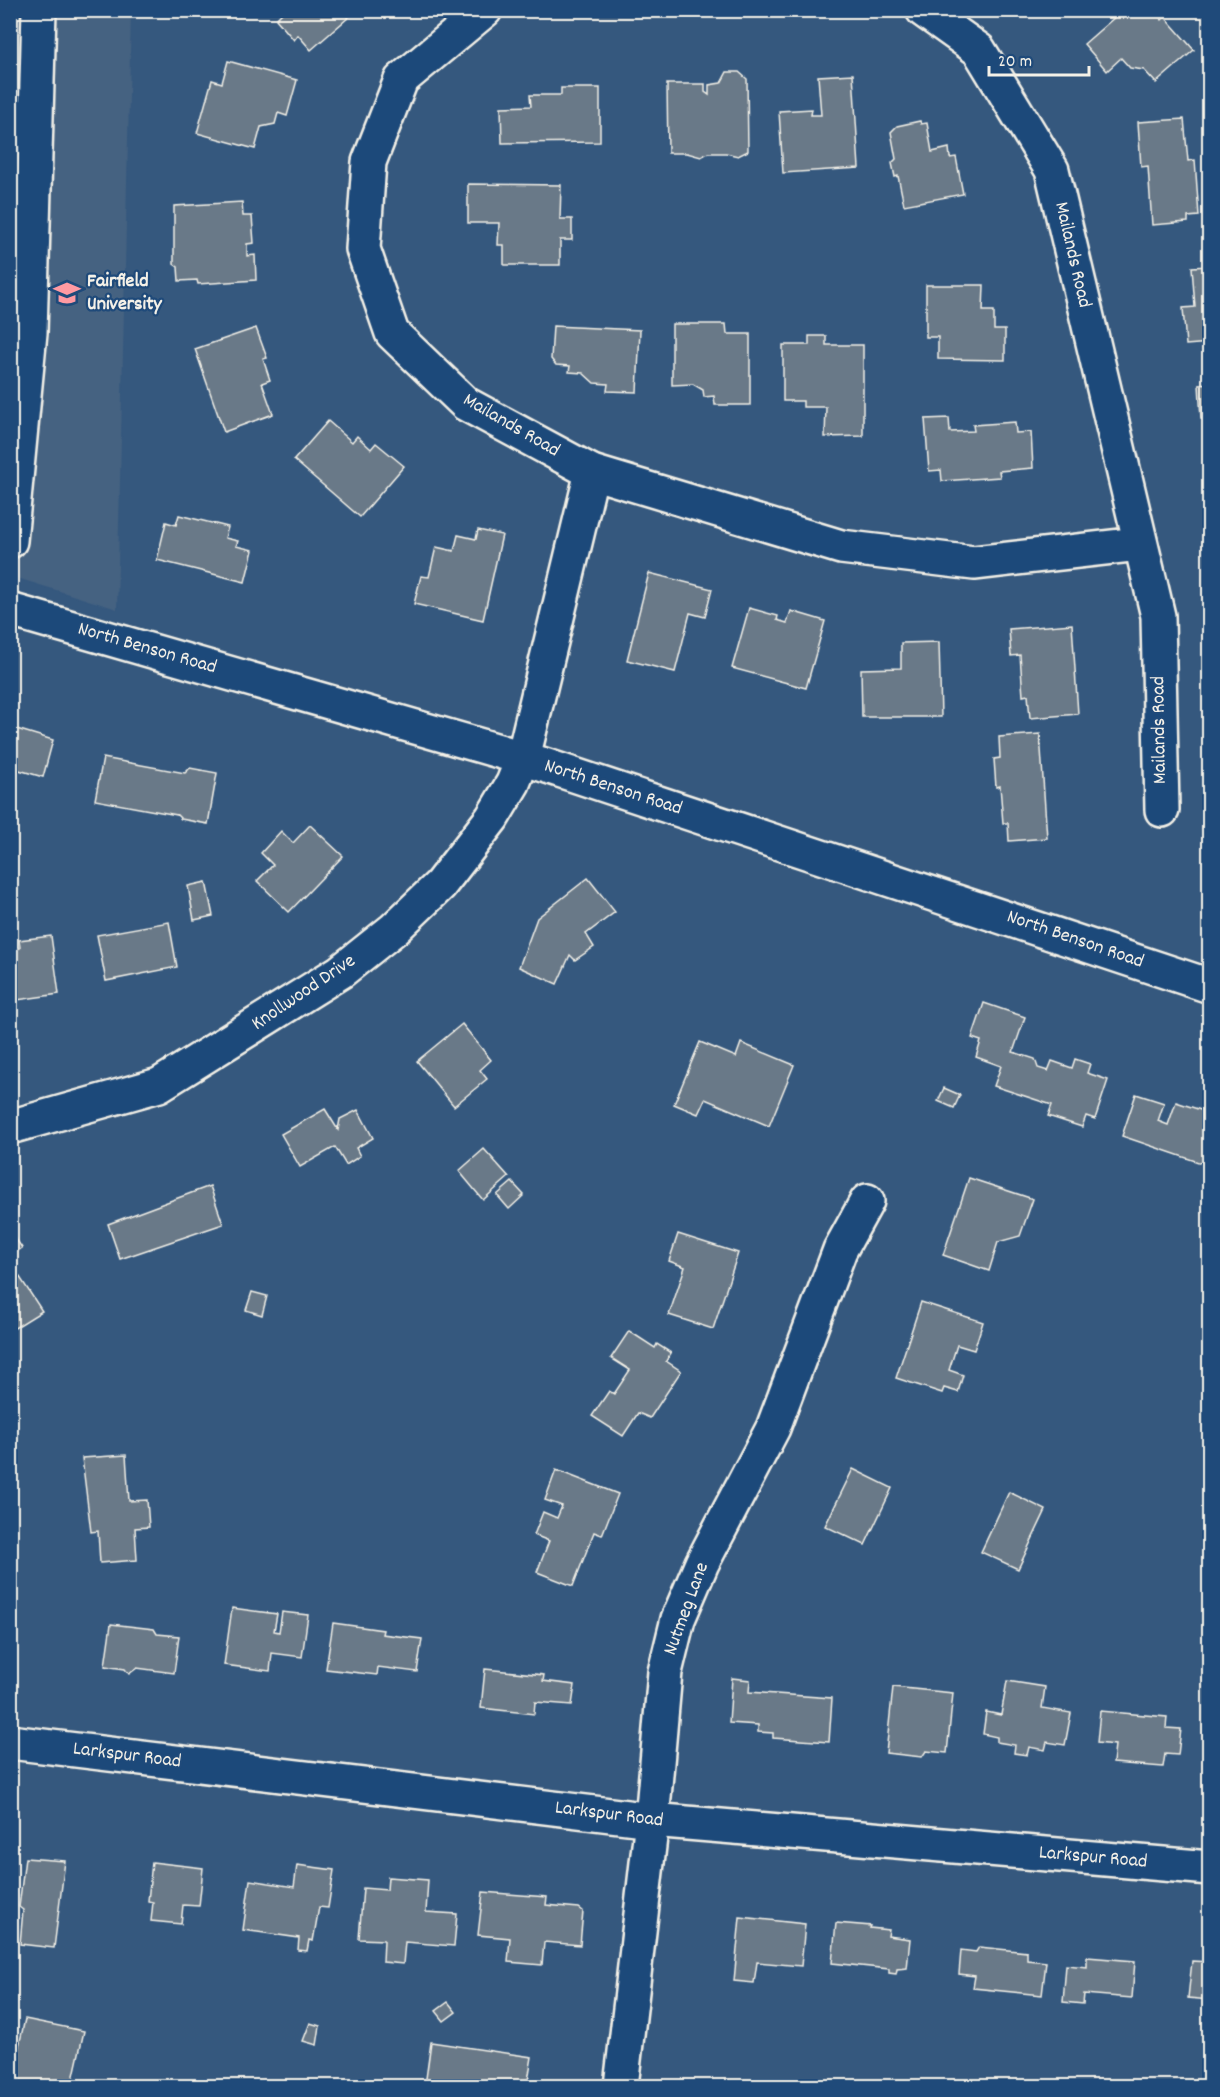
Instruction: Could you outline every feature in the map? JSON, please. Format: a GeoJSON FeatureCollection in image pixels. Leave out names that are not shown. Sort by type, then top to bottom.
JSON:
{"type":"FeatureCollection","features":[{"type":"Feature","properties":{"kind":"street"},"geometry":{"type":"LineString","coordinates":[[10,541],[13,479],[30,333],[23,76],[39,10]]}},
{"type":"Feature","properties":{"kind":"street","name":"Mailands Road"},"geometry":{"type":"LineString","coordinates":[[485,10],[401,80],[369,162],[363,249],[392,333],[466,404],[592,472],[841,547],[974,563],[1139,544]]}},
{"type":"Feature","properties":{"kind":"street","name":"Mailands Road"},"geometry":{"type":"LineString","coordinates":[[923,10],[979,50],[1052,170],[1139,544],[1158,616],[1162,810]]}},
{"type":"Feature","properties":{"kind":"street"},"geometry":{"type":"LineString","coordinates":[[523,758],[592,472]]}},
{"type":"Feature","properties":{"kind":"street","name":"North Benson Road"},"geometry":{"type":"LineString","coordinates":[[10,610],[523,758],[1209,986]]}},
{"type":"Feature","properties":{"kind":"street","name":"Knollwood Drive"},"geometry":{"type":"LineString","coordinates":[[10,1127],[159,1085],[340,972],[394,929],[440,885],[492,818],[513,783],[523,758]]}},
{"type":"Feature","properties":{"kind":"street","name":"Nutmeg Lane"},"geometry":{"type":"LineString","coordinates":[[621,2086],[652,1820],[665,1672],[678,1619],[702,1563],[773,1428],[840,1250],[867,1201]]}},
{"type":"Feature","properties":{"kind":"street","name":"Larkspur Road"},"geometry":{"type":"LineString","coordinates":[[10,1742],[652,1820],[1209,1868]]}},
{"type":"Feature","properties":{"kind":"shaded area","name":"Fairfield University"},"geometry":{"type":"Polygon","coordinates":[[[10,11],[131,11],[117,609],[11,576],[10,11]]]}},
{"type":"Feature","properties":{"kind":"building"},"geometry":{"type":"Polygon","coordinates":[[[285,10],[357,10],[311,50],[298,35],[294,40],[276,19],[285,10]]]}},
{"type":"Feature","properties":{"kind":"building"},"geometry":{"type":"Polygon","coordinates":[[[1123,10],[1154,10],[1162,20],[1165,17],[1194,50],[1156,83],[1144,70],[1130,68],[1121,58],[1107,71],[1084,44],[1123,10]]]}},
{"type":"Feature","properties":{"kind":"building"},"geometry":{"type":"Polygon","coordinates":[[[228,61],[297,80],[287,116],[278,113],[275,124],[261,127],[255,149],[197,133],[212,80],[222,83],[228,61]]]}},
{"type":"Feature","properties":{"kind":"building"},"geometry":{"type":"Polygon","coordinates":[[[727,72],[739,72],[747,79],[748,151],[738,156],[708,153],[701,157],[687,153],[668,153],[667,84],[705,84],[705,92],[709,95],[709,85],[721,83],[727,72]]]}},
{"type":"Feature","properties":{"kind":"building"},"geometry":{"type":"Polygon","coordinates":[[[853,74],[859,168],[783,173],[779,111],[812,109],[811,115],[821,115],[818,76],[853,74]]]}},
{"type":"Feature","properties":{"kind":"building"},"geometry":{"type":"Polygon","coordinates":[[[561,88],[600,88],[600,142],[502,143],[501,107],[531,106],[530,95],[561,95],[561,88]]]}},
{"type":"Feature","properties":{"kind":"building"},"geometry":{"type":"Polygon","coordinates":[[[1184,119],[1188,161],[1195,160],[1199,216],[1188,217],[1188,222],[1152,225],[1148,166],[1141,167],[1138,122],[1184,119]]]}},
{"type":"Feature","properties":{"kind":"building"},"geometry":{"type":"Polygon","coordinates":[[[920,121],[921,124],[927,123],[932,152],[949,148],[950,158],[956,157],[963,194],[904,205],[898,176],[895,177],[892,163],[896,159],[891,132],[897,126],[920,121]]]}},
{"type":"Feature","properties":{"kind":"building"},"geometry":{"type":"Polygon","coordinates":[[[468,184],[561,185],[560,219],[572,219],[572,240],[560,240],[560,265],[504,265],[504,245],[498,245],[499,223],[468,223],[468,184]]]}},
{"type":"Feature","properties":{"kind":"building"},"geometry":{"type":"Polygon","coordinates":[[[242,202],[243,216],[252,216],[254,243],[247,244],[247,256],[255,255],[256,280],[198,284],[197,280],[179,281],[178,267],[174,264],[174,206],[242,202]]]}},
{"type":"Feature","properties":{"kind":"building"},"geometry":{"type":"Polygon","coordinates":[[[1210,266],[1210,343],[1186,345],[1183,308],[1195,307],[1192,267],[1210,266]]]}},
{"type":"Feature","properties":{"kind":"building"},"geometry":{"type":"Polygon","coordinates":[[[926,285],[984,285],[983,311],[994,311],[994,330],[1005,330],[1005,360],[938,359],[938,337],[926,337],[926,285]]]}},
{"type":"Feature","properties":{"kind":"building"},"geometry":{"type":"Polygon","coordinates":[[[672,324],[726,324],[727,334],[750,334],[750,405],[715,405],[714,396],[704,397],[703,390],[693,384],[672,385],[672,324]]]}},
{"type":"Feature","properties":{"kind":"building"},"geometry":{"type":"Polygon","coordinates":[[[553,326],[640,330],[637,392],[607,391],[608,384],[594,383],[583,373],[569,372],[570,366],[556,365],[551,359],[553,326]]]}},
{"type":"Feature","properties":{"kind":"building"},"geometry":{"type":"Polygon","coordinates":[[[256,328],[267,358],[263,359],[270,380],[262,383],[273,414],[224,432],[195,349],[256,328]]]}},
{"type":"Feature","properties":{"kind":"building"},"geometry":{"type":"Polygon","coordinates":[[[809,336],[826,336],[826,345],[863,345],[863,436],[825,437],[826,407],[803,407],[803,401],[783,401],[783,345],[809,345],[809,336]]]}},
{"type":"Feature","properties":{"kind":"building"},"geometry":{"type":"Polygon","coordinates":[[[1210,383],[1210,419],[1201,419],[1199,384],[1210,383]]]}},
{"type":"Feature","properties":{"kind":"building"},"geometry":{"type":"Polygon","coordinates":[[[949,418],[950,432],[974,431],[973,425],[1015,422],[1016,433],[1031,432],[1033,468],[999,471],[1000,477],[942,481],[941,470],[929,471],[925,419],[949,418]]]}},
{"type":"Feature","properties":{"kind":"building"},"geometry":{"type":"Polygon","coordinates":[[[328,421],[352,442],[357,436],[371,449],[376,443],[404,466],[360,517],[294,460],[328,421]]]}},
{"type":"Feature","properties":{"kind":"building"},"geometry":{"type":"Polygon","coordinates":[[[179,515],[228,527],[225,538],[238,541],[236,546],[253,550],[245,582],[157,560],[166,522],[176,525],[179,515]]]}},
{"type":"Feature","properties":{"kind":"building"},"geometry":{"type":"Polygon","coordinates":[[[478,530],[502,535],[483,620],[414,604],[421,576],[429,577],[436,547],[454,551],[458,535],[476,539],[478,530]]]}},
{"type":"Feature","properties":{"kind":"building"},"geometry":{"type":"Polygon","coordinates":[[[649,573],[712,589],[705,617],[690,613],[675,672],[627,660],[649,573]]]}},
{"type":"Feature","properties":{"kind":"building"},"geometry":{"type":"Polygon","coordinates":[[[749,608],[778,616],[777,620],[787,623],[791,611],[825,621],[806,688],[732,668],[749,608]]]}},
{"type":"Feature","properties":{"kind":"building"},"geometry":{"type":"Polygon","coordinates":[[[1072,624],[1078,714],[1030,718],[1028,695],[1023,696],[1020,655],[1011,656],[1009,629],[1072,624]]]}},
{"type":"Feature","properties":{"kind":"building"},"geometry":{"type":"Polygon","coordinates":[[[939,642],[941,717],[862,717],[861,669],[901,668],[901,643],[939,642]]]}},
{"type":"Feature","properties":{"kind":"building"},"geometry":{"type":"Polygon","coordinates":[[[10,727],[53,740],[43,777],[12,768],[10,773],[10,727]]]}},
{"type":"Feature","properties":{"kind":"building"},"geometry":{"type":"Polygon","coordinates":[[[1040,734],[1047,838],[1009,841],[1008,823],[1003,823],[1000,786],[996,787],[994,759],[1000,758],[999,737],[1040,734]]]}},
{"type":"Feature","properties":{"kind":"building"},"geometry":{"type":"Polygon","coordinates":[[[103,758],[185,773],[190,768],[217,773],[208,824],[181,819],[177,815],[95,800],[103,758]]]}},
{"type":"Feature","properties":{"kind":"building"},"geometry":{"type":"Polygon","coordinates":[[[310,825],[343,856],[289,912],[257,881],[273,865],[261,853],[281,831],[293,843],[310,825]]]}},
{"type":"Feature","properties":{"kind":"building"},"geometry":{"type":"Polygon","coordinates":[[[588,878],[615,912],[586,934],[594,947],[575,960],[570,955],[557,984],[519,967],[537,918],[588,878]]]}},
{"type":"Feature","properties":{"kind":"building"},"geometry":{"type":"Polygon","coordinates":[[[206,882],[213,916],[194,920],[188,886],[206,882]]]}},
{"type":"Feature","properties":{"kind":"building"},"geometry":{"type":"Polygon","coordinates":[[[169,922],[177,967],[106,981],[97,935],[169,922]]]}},
{"type":"Feature","properties":{"kind":"building"},"geometry":{"type":"Polygon","coordinates":[[[51,936],[59,994],[10,1001],[10,949],[20,948],[19,940],[51,936]]]}},
{"type":"Feature","properties":{"kind":"building"},"geometry":{"type":"Polygon","coordinates":[[[984,1003],[1025,1017],[1013,1052],[1035,1059],[1038,1068],[1048,1071],[1052,1061],[1072,1068],[1075,1059],[1090,1064],[1087,1073],[1108,1080],[1095,1119],[1086,1116],[1082,1127],[1048,1116],[1052,1105],[994,1086],[1001,1066],[976,1057],[981,1041],[972,1038],[984,1003]]]}},
{"type":"Feature","properties":{"kind":"building"},"geometry":{"type":"Polygon","coordinates":[[[462,1024],[491,1060],[480,1070],[487,1079],[454,1106],[417,1061],[462,1024]]]}},
{"type":"Feature","properties":{"kind":"building"},"geometry":{"type":"Polygon","coordinates":[[[700,1042],[736,1057],[741,1043],[794,1065],[769,1126],[705,1099],[698,1114],[674,1104],[700,1042]]]}},
{"type":"Feature","properties":{"kind":"building"},"geometry":{"type":"Polygon","coordinates":[[[944,1088],[960,1095],[954,1108],[938,1101],[944,1088]]]}},
{"type":"Feature","properties":{"kind":"building"},"geometry":{"type":"Polygon","coordinates":[[[1136,1094],[1164,1103],[1158,1121],[1168,1125],[1176,1102],[1210,1113],[1210,1166],[1122,1136],[1136,1094]]]}},
{"type":"Feature","properties":{"kind":"building"},"geometry":{"type":"Polygon","coordinates":[[[325,1109],[338,1130],[340,1119],[358,1110],[373,1138],[356,1148],[360,1156],[346,1165],[335,1147],[300,1167],[281,1134],[325,1109]]]}},
{"type":"Feature","properties":{"kind":"building"},"geometry":{"type":"Polygon","coordinates":[[[484,1149],[509,1177],[483,1200],[459,1171],[484,1149]]]}},
{"type":"Feature","properties":{"kind":"building"},"geometry":{"type":"Polygon","coordinates":[[[969,1178],[1033,1199],[1020,1236],[998,1242],[989,1271],[943,1255],[969,1178]]]}},
{"type":"Feature","properties":{"kind":"building"},"geometry":{"type":"Polygon","coordinates":[[[512,1182],[524,1195],[509,1209],[497,1195],[512,1182]]]}},
{"type":"Feature","properties":{"kind":"building"},"geometry":{"type":"Polygon","coordinates":[[[210,1186],[223,1224],[120,1259],[108,1224],[210,1186]]]}},
{"type":"Feature","properties":{"kind":"building"},"geometry":{"type":"Polygon","coordinates":[[[10,1230],[22,1248],[10,1256],[10,1230]]]}},
{"type":"Feature","properties":{"kind":"building"},"geometry":{"type":"Polygon","coordinates":[[[678,1234],[738,1253],[713,1329],[669,1315],[685,1267],[669,1261],[678,1234]]]}},
{"type":"Feature","properties":{"kind":"building"},"geometry":{"type":"Polygon","coordinates":[[[10,1262],[42,1311],[10,1331],[10,1262]]]}},
{"type":"Feature","properties":{"kind":"building"},"geometry":{"type":"Polygon","coordinates":[[[252,1292],[267,1296],[262,1315],[246,1310],[252,1292]]]}},
{"type":"Feature","properties":{"kind":"building"},"geometry":{"type":"Polygon","coordinates":[[[921,1302],[983,1322],[974,1350],[957,1345],[949,1370],[963,1375],[958,1392],[944,1388],[942,1393],[896,1378],[921,1302]]]}},
{"type":"Feature","properties":{"kind":"building"},"geometry":{"type":"Polygon","coordinates":[[[629,1331],[655,1348],[657,1344],[671,1353],[666,1361],[681,1371],[650,1418],[638,1413],[623,1436],[592,1416],[609,1391],[614,1394],[630,1370],[611,1358],[629,1331]]]}},
{"type":"Feature","properties":{"kind":"building"},"geometry":{"type":"Polygon","coordinates":[[[126,1455],[129,1501],[147,1500],[149,1527],[135,1528],[137,1560],[100,1563],[98,1531],[91,1532],[82,1458],[126,1455]]]}},
{"type":"Feature","properties":{"kind":"building"},"geometry":{"type":"Polygon","coordinates":[[[853,1469],[892,1488],[865,1545],[825,1526],[853,1469]]]}},
{"type":"Feature","properties":{"kind":"building"},"geometry":{"type":"Polygon","coordinates":[[[556,1470],[618,1494],[602,1535],[594,1532],[573,1586],[537,1572],[549,1541],[534,1535],[543,1512],[557,1518],[562,1506],[545,1500],[556,1470]]]}},
{"type":"Feature","properties":{"kind":"building"},"geometry":{"type":"Polygon","coordinates":[[[1009,1492],[1046,1510],[1018,1569],[981,1552],[1009,1492]]]}},
{"type":"Feature","properties":{"kind":"building"},"geometry":{"type":"Polygon","coordinates":[[[232,1608],[277,1614],[274,1631],[279,1632],[282,1612],[308,1615],[302,1657],[272,1653],[270,1671],[224,1665],[232,1608]]]}},
{"type":"Feature","properties":{"kind":"building"},"geometry":{"type":"Polygon","coordinates":[[[333,1623],[383,1630],[382,1634],[422,1639],[417,1672],[378,1667],[377,1675],[326,1669],[333,1623]]]}},
{"type":"Feature","properties":{"kind":"building"},"geometry":{"type":"Polygon","coordinates":[[[111,1624],[154,1629],[157,1634],[179,1636],[174,1673],[137,1668],[129,1674],[125,1669],[105,1666],[111,1624]]]}},
{"type":"Feature","properties":{"kind":"building"},"geometry":{"type":"Polygon","coordinates":[[[485,1669],[544,1675],[543,1681],[575,1685],[572,1705],[535,1702],[534,1714],[481,1708],[485,1669]]]}},
{"type":"Feature","properties":{"kind":"building"},"geometry":{"type":"Polygon","coordinates":[[[732,1678],[750,1680],[749,1692],[832,1698],[829,1742],[773,1738],[773,1733],[758,1732],[758,1725],[729,1723],[732,1678]]]}},
{"type":"Feature","properties":{"kind":"building"},"geometry":{"type":"Polygon","coordinates":[[[1007,1681],[1045,1687],[1042,1708],[1071,1713],[1065,1745],[1047,1742],[1045,1750],[1029,1747],[1027,1755],[1014,1753],[1015,1745],[997,1742],[997,1737],[983,1734],[986,1712],[1001,1715],[1007,1681]]]}},
{"type":"Feature","properties":{"kind":"building"},"geometry":{"type":"Polygon","coordinates":[[[893,1687],[953,1693],[947,1753],[926,1751],[922,1757],[886,1753],[893,1687]]]}},
{"type":"Feature","properties":{"kind":"building"},"geometry":{"type":"Polygon","coordinates":[[[1100,1711],[1167,1717],[1166,1728],[1181,1729],[1178,1755],[1165,1754],[1163,1767],[1113,1763],[1115,1745],[1097,1743],[1100,1711]]]}},
{"type":"Feature","properties":{"kind":"building"},"geometry":{"type":"Polygon","coordinates":[[[25,1858],[65,1861],[54,1948],[20,1944],[23,1910],[19,1907],[25,1858]]]}},
{"type":"Feature","properties":{"kind":"building"},"geometry":{"type":"Polygon","coordinates":[[[152,1862],[203,1868],[199,1906],[183,1905],[181,1924],[151,1921],[153,1902],[148,1901],[152,1862]]]}},
{"type":"Feature","properties":{"kind":"building"},"geometry":{"type":"Polygon","coordinates":[[[297,1865],[334,1870],[328,1908],[319,1907],[313,1941],[309,1940],[307,1951],[298,1950],[299,1938],[243,1930],[250,1880],[294,1887],[297,1865]]]}},
{"type":"Feature","properties":{"kind":"building"},"geometry":{"type":"Polygon","coordinates":[[[388,1877],[428,1880],[426,1912],[457,1914],[454,1946],[405,1942],[403,1964],[383,1962],[384,1940],[359,1939],[363,1888],[387,1890],[388,1877]]]}},
{"type":"Feature","properties":{"kind":"building"},"geometry":{"type":"Polygon","coordinates":[[[483,1892],[547,1897],[546,1905],[579,1908],[583,1911],[580,1945],[544,1942],[542,1965],[508,1962],[510,1938],[478,1935],[483,1892]]]}},
{"type":"Feature","properties":{"kind":"building"},"geometry":{"type":"Polygon","coordinates":[[[740,1917],[805,1924],[801,1966],[757,1962],[754,1983],[734,1981],[740,1917]]]}},
{"type":"Feature","properties":{"kind":"building"},"geometry":{"type":"Polygon","coordinates":[[[836,1923],[871,1926],[870,1928],[889,1930],[888,1936],[910,1939],[907,1968],[897,1969],[896,1974],[889,1973],[889,1969],[832,1963],[836,1923]]]}},
{"type":"Feature","properties":{"kind":"building"},"geometry":{"type":"Polygon","coordinates":[[[979,1947],[1027,1952],[1027,1960],[1046,1962],[1042,1995],[973,1988],[975,1976],[959,1974],[961,1950],[976,1952],[979,1947]]]}},
{"type":"Feature","properties":{"kind":"building"},"geometry":{"type":"Polygon","coordinates":[[[1087,1957],[1135,1961],[1132,1998],[1084,1994],[1083,2004],[1063,2002],[1066,1965],[1087,1967],[1087,1957]]]}},
{"type":"Feature","properties":{"kind":"building"},"geometry":{"type":"Polygon","coordinates":[[[1192,1961],[1210,1962],[1210,2000],[1188,1998],[1192,1961]]]}},
{"type":"Feature","properties":{"kind":"building"},"geometry":{"type":"Polygon","coordinates":[[[448,2002],[456,2012],[444,2021],[436,2011],[448,2002]]]}},
{"type":"Feature","properties":{"kind":"building"},"geometry":{"type":"Polygon","coordinates":[[[25,2019],[84,2031],[73,2080],[64,2079],[63,2086],[10,2086],[25,2019]]]}},
{"type":"Feature","properties":{"kind":"building"},"geometry":{"type":"Polygon","coordinates":[[[310,2023],[320,2026],[317,2045],[303,2041],[310,2023]]]}},
{"type":"Feature","properties":{"kind":"building"},"geometry":{"type":"Polygon","coordinates":[[[431,2042],[532,2057],[527,2086],[425,2086],[431,2042]]]}},
{"type":"Feature","properties":{"kind":"place","name":"Fairfield University"},"geometry":{"type":"Point","coordinates":[67,293]}}]}
